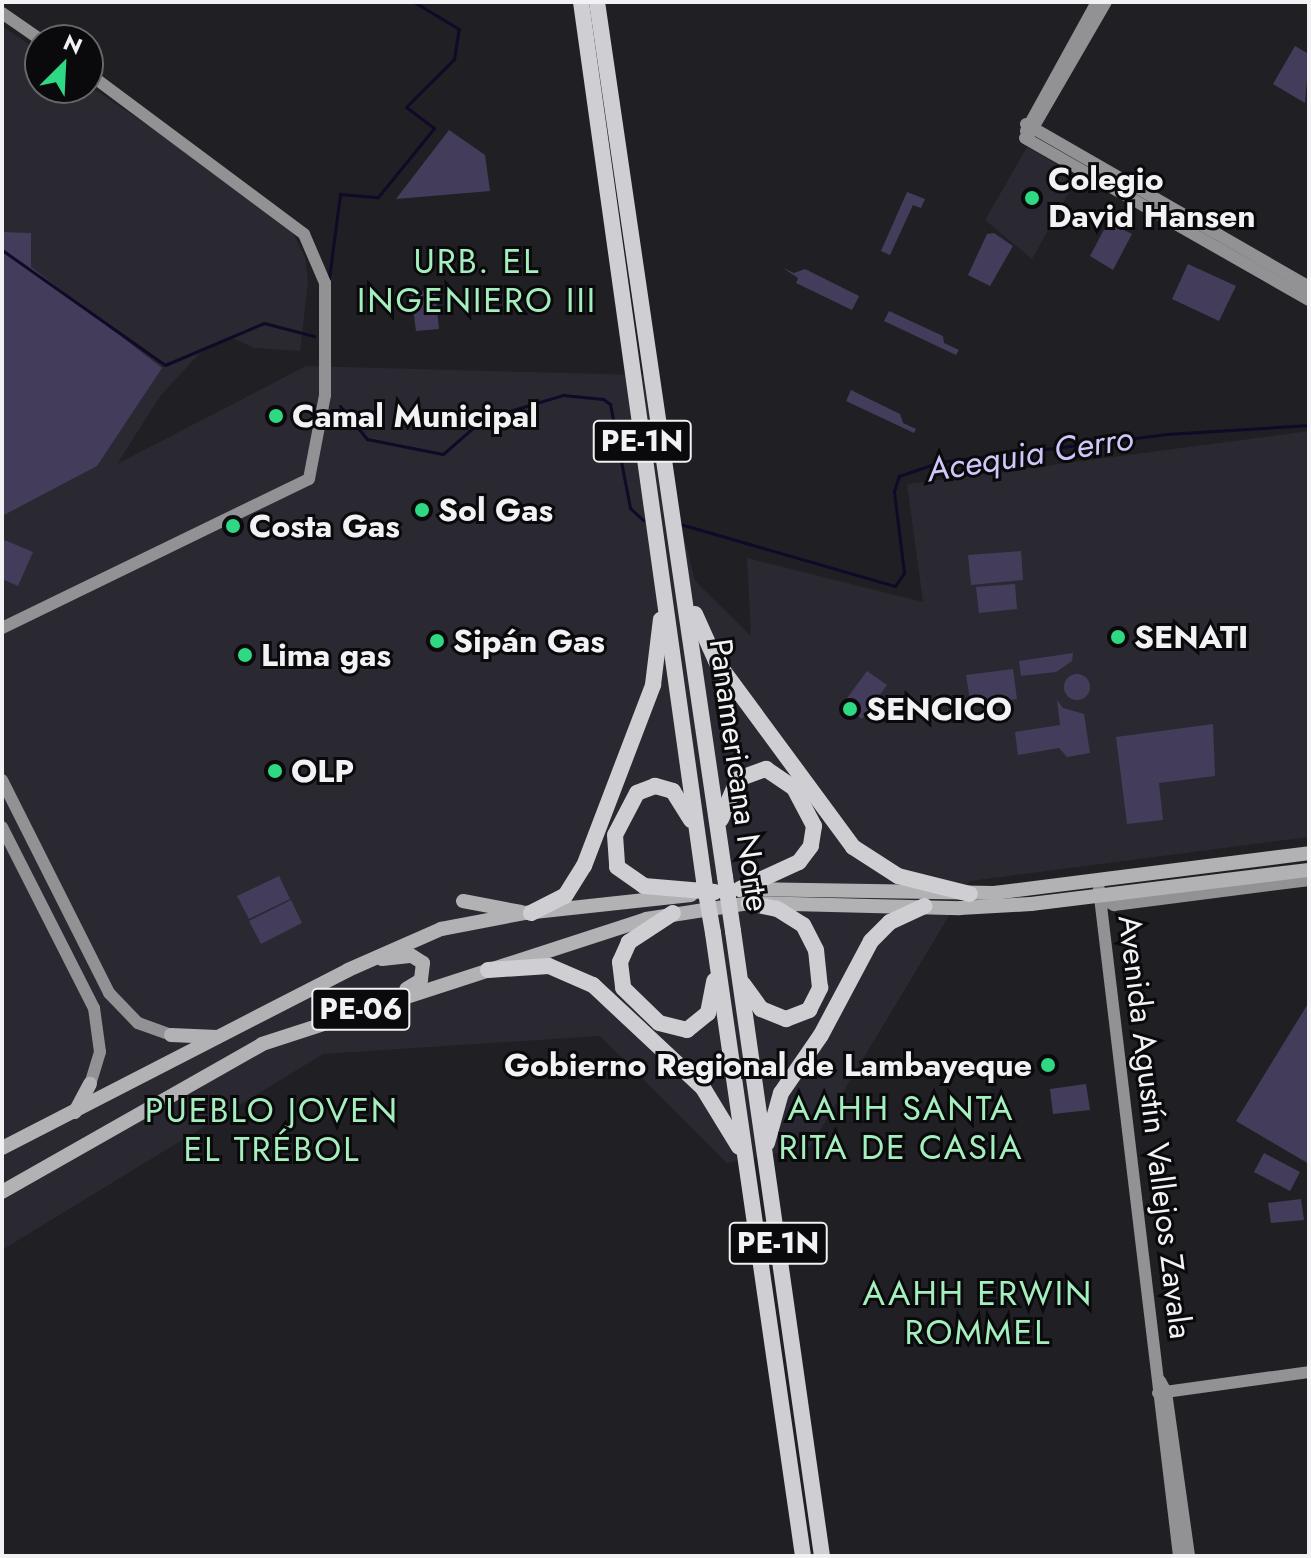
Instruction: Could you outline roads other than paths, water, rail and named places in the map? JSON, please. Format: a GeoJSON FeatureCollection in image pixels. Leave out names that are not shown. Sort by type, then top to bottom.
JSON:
{"type":"FeatureCollection","features":[{"type":"Feature","properties":{"kind":"highway","name":"Panamericana Norte"},"geometry":{"type":"LineString","coordinates":[[581,2],[697,831],[710,886],[713,933],[803,1556]]}},
{"type":"Feature","properties":{"kind":"highway","name":"Panamericana Norte"},"geometry":{"type":"LineString","coordinates":[[597,2],[684,586],[822,1556]]}},
{"type":"Feature","properties":{"kind":"highway"},"geometry":{"type":"LineString","coordinates":[[528,913],[565,896],[590,852],[653,685],[663,582]]}},
{"type":"Feature","properties":{"kind":"highway"},"geometry":{"type":"LineString","coordinates":[[684,586],[716,661],[853,847],[898,876],[970,894]]}},
{"type":"Feature","properties":{"kind":"highway"},"geometry":{"type":"LineString","coordinates":[[719,829],[730,789],[756,769],[784,778],[810,814],[814,836],[806,855],[744,896]]}},
{"type":"Feature","properties":{"kind":"highway"},"geometry":{"type":"LineString","coordinates":[[697,831],[673,791],[645,788],[619,821],[613,846],[617,867],[644,886],[710,886]]}},
{"type":"Feature","properties":{"kind":"highway"},"geometry":{"type":"LineString","coordinates":[[740,978],[761,1009],[786,1019],[809,1010],[820,988],[816,950],[803,925],[777,909],[744,896]]}},
{"type":"Feature","properties":{"kind":"highway"},"geometry":{"type":"LineString","coordinates":[[765,1152],[781,1093],[825,1028],[871,941],[890,922],[925,906]]}},
{"type":"Feature","properties":{"kind":"highway"},"geometry":{"type":"LineString","coordinates":[[673,913],[629,942],[620,962],[623,988],[645,1014],[674,1029],[697,1026],[713,1002],[717,956]]}},
{"type":"Feature","properties":{"kind":"highway"},"geometry":{"type":"LineString","coordinates":[[488,970],[549,966],[593,985],[703,1088],[727,1120],[749,1173]]}},
{"type":"Feature","properties":{"kind":"main road"},"geometry":{"type":"LineString","coordinates":[[744,896],[828,887],[970,894],[1098,880],[1309,850]]}},
{"type":"Feature","properties":{"kind":"main road"},"geometry":{"type":"LineString","coordinates":[[744,896],[925,906],[1100,898],[1309,870]]}},
{"type":"Feature","properties":{"kind":"main road","name":"PE-06"},"geometry":{"type":"LineString","coordinates":[[2,1148],[225,1036],[348,970],[441,929],[710,886],[744,896]]}},
{"type":"Feature","properties":{"kind":"main road","name":"PE-06"},"geometry":{"type":"LineString","coordinates":[[2,1192],[218,1065],[262,1044],[377,1003],[673,913],[744,896]]}},
{"type":"Feature","properties":{"kind":"main road"},"geometry":{"type":"LineString","coordinates":[[463,901],[528,913]]}},
{"type":"Feature","properties":{"kind":"main road"},"geometry":{"type":"LineString","coordinates":[[348,970],[403,955],[423,963],[421,980],[377,1003]]}},
{"type":"Feature","properties":{"kind":"main road","name":"PE-06"},"geometry":{"type":"LineString","coordinates":[[171,1035],[225,1036]]}},
{"type":"Feature","properties":{"kind":"main road"},"geometry":{"type":"LineString","coordinates":[[75,1112],[90,1084]]}},
{"type":"Feature","properties":{"kind":"street"},"geometry":{"type":"LineString","coordinates":[[1028,130],[1097,2]]}},
{"type":"Feature","properties":{"kind":"street"},"geometry":{"type":"LineString","coordinates":[[1028,130],[1106,2]]}},
{"type":"Feature","properties":{"kind":"street"},"geometry":{"type":"LineString","coordinates":[[2,13],[24,28]]}},
{"type":"Feature","properties":{"kind":"street"},"geometry":{"type":"LineString","coordinates":[[2,628],[262,498],[309,479],[325,395],[325,283],[304,234],[104,85]]}},
{"type":"Feature","properties":{"kind":"street"},"geometry":{"type":"LineString","coordinates":[[1028,130],[1309,287]]}},
{"type":"Feature","properties":{"kind":"street"},"geometry":{"type":"LineString","coordinates":[[1028,130],[1309,300]]}},
{"type":"Feature","properties":{"kind":"street"},"geometry":{"type":"LineString","coordinates":[[2,780],[109,993],[138,1023],[171,1035]]}},
{"type":"Feature","properties":{"kind":"street"},"geometry":{"type":"LineString","coordinates":[[2,827],[94,1008],[100,1052],[90,1084]]}},
{"type":"Feature","properties":{"kind":"street","name":"Avenida Agustín Vallejos Zavala"},"geometry":{"type":"LineString","coordinates":[[1098,880],[1179,1556]]}},
{"type":"Feature","properties":{"kind":"street"},"geometry":{"type":"LineString","coordinates":[[1100,898],[1114,905],[1309,880]]}},
{"type":"Feature","properties":{"kind":"street"},"geometry":{"type":"LineString","coordinates":[[1161,1389],[1309,1372]]}},
{"type":"Feature","properties":{"kind":"street","name":"Avenida Agustín Vallejos Zavala"},"geometry":{"type":"LineString","coordinates":[[1161,1389],[1189,1556]]}},
{"type":"Feature","properties":{"kind":"waterway"},"geometry":{"type":"LineString","coordinates":[[329,278],[340,194],[378,197],[434,128],[406,107],[454,59],[459,29],[414,2]]}},
{"type":"Feature","properties":{"kind":"waterway"},"geometry":{"type":"LineString","coordinates":[[2,250],[165,365],[264,323],[314,336]]}},
{"type":"Feature","properties":{"kind":"waterway","name":"Acequia Cerro"},"geometry":{"type":"LineString","coordinates":[[340,406],[367,439],[443,454],[483,419],[563,395],[603,399],[610,404],[630,508],[643,520]]}},
{"type":"Feature","properties":{"kind":"waterway","name":"Acequia Cerro"},"geometry":{"type":"LineString","coordinates":[[680,524],[895,586],[904,573],[894,491],[899,476],[940,462],[1167,434],[1309,425]]}},
{"type":"Feature","properties":{"kind":"place","name":"Colegio David Hansen"},"geometry":{"type":"Point","coordinates":[1032,198]}},
{"type":"Feature","properties":{"kind":"place","name":"Camal Municipal"},"geometry":{"type":"Point","coordinates":[276,416]}},
{"type":"Feature","properties":{"kind":"place","name":"Sol Gas"},"geometry":{"type":"Point","coordinates":[422,510]}},
{"type":"Feature","properties":{"kind":"place","name":"Costa Gas"},"geometry":{"type":"Point","coordinates":[233,526]}},
{"type":"Feature","properties":{"kind":"place","name":"SENATI"},"geometry":{"type":"Point","coordinates":[1118,637]}},
{"type":"Feature","properties":{"kind":"place","name":"Sipán Gas"},"geometry":{"type":"Point","coordinates":[437,641]}},
{"type":"Feature","properties":{"kind":"place","name":"Lima gas"},"geometry":{"type":"Point","coordinates":[245,655]}},
{"type":"Feature","properties":{"kind":"place","name":"SENCICO"},"geometry":{"type":"Point","coordinates":[850,709]}},
{"type":"Feature","properties":{"kind":"place","name":"OLP"},"geometry":{"type":"Point","coordinates":[275,771]}},
{"type":"Feature","properties":{"kind":"place","name":"Gobierno Regional de Lambayeque"},"geometry":{"type":"Point","coordinates":[1048,1065]}},
{"type":"Feature","properties":{"kind":"district","name":"URB. EL INGENIERO III"},"geometry":{"type":"Point","coordinates":[477,280]}},
{"type":"Feature","properties":{"kind":"district","name":"AAHH SANTA RITA DE CASIA"},"geometry":{"type":"Point","coordinates":[901,1128]}},
{"type":"Feature","properties":{"kind":"district","name":"PUEBLO JOVEN EL TRÉBOL"},"geometry":{"type":"Point","coordinates":[272,1130]}},
{"type":"Feature","properties":{"kind":"district","name":"AAHH ERWIN ROMMEL"},"geometry":{"type":"Point","coordinates":[978,1312]}}]}
